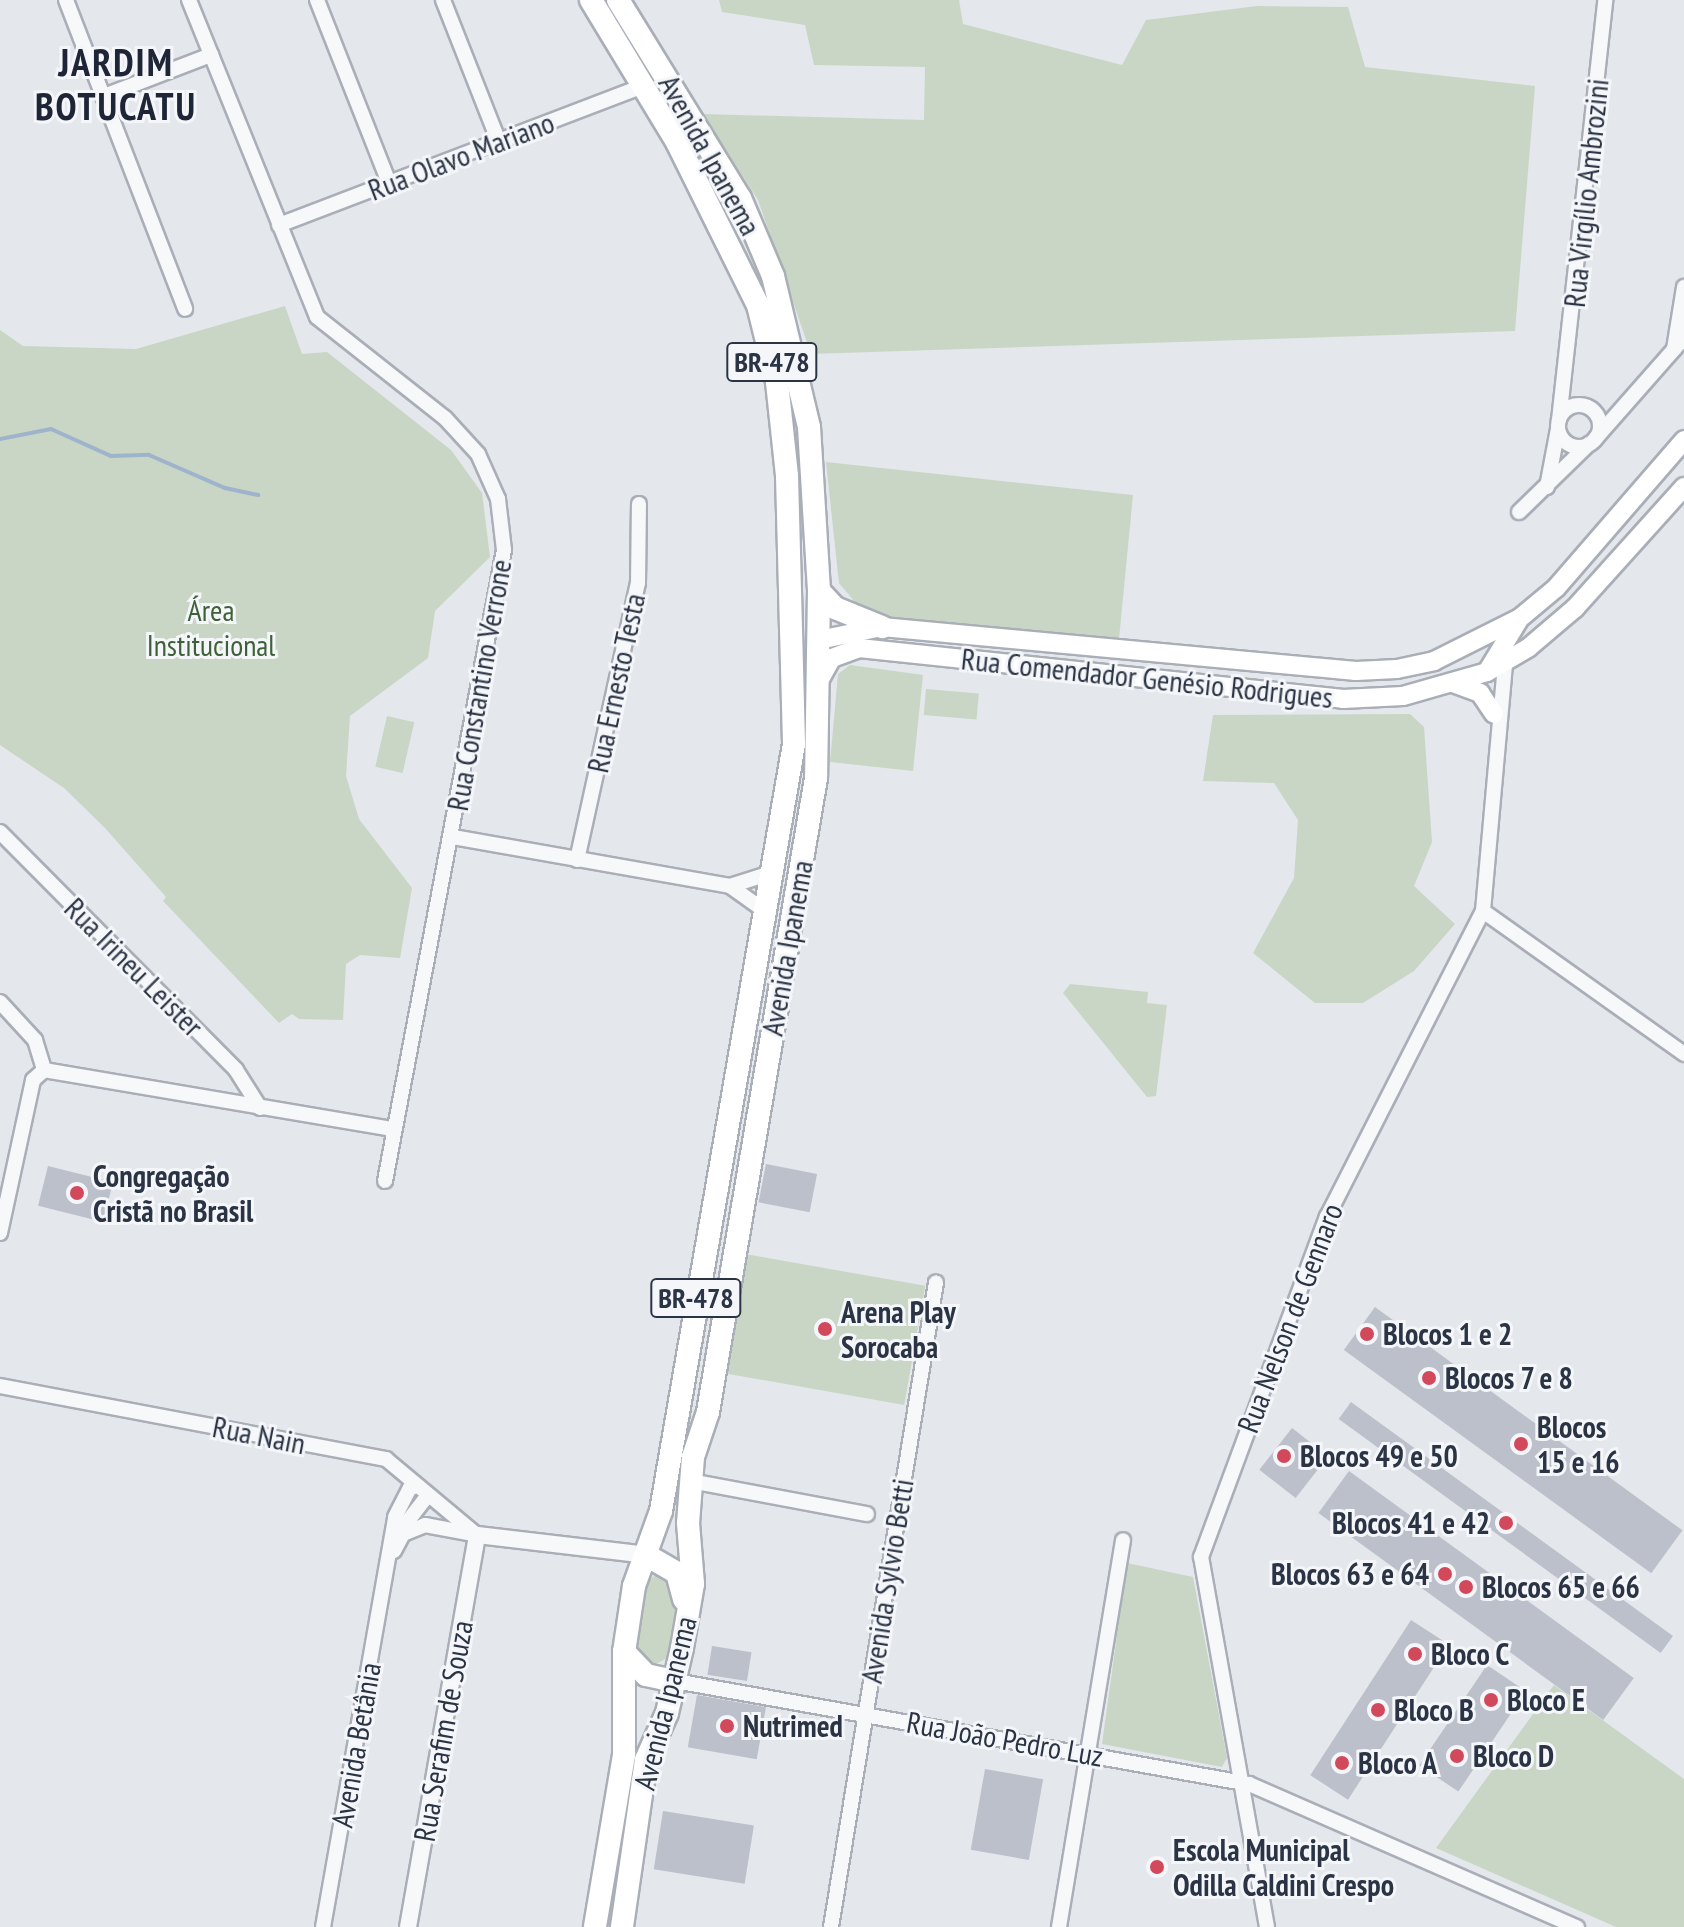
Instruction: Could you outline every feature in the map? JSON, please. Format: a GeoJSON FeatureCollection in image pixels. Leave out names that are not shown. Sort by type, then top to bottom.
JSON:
{"type":"FeatureCollection","features":[{"type":"Feature","properties":{"kind":"main road","name":"Avenida Ipanema"},"geometry":{"type":"LineString","coordinates":[[591,0],[727,232],[758,305],[777,382],[787,476],[794,744],[661,1511],[646,1555],[624,1652],[624,1755],[595,1927]]}},
{"type":"Feature","properties":{"kind":"main road","name":"Avenida Ipanema"},"geometry":{"type":"LineString","coordinates":[[618,0],[740,198],[773,276],[809,427],[819,591],[816,778],[708,1412],[690,1481],[693,1584],[675,1681],[646,1760],[622,1927]]}},
{"type":"Feature","properties":{"kind":"main road"},"geometry":{"type":"LineString","coordinates":[[638,30],[649,64],[643,86]]}},
{"type":"Feature","properties":{"kind":"main road"},"geometry":{"type":"LineString","coordinates":[[1496,668],[1520,618],[1556,588],[1684,440]]}},
{"type":"Feature","properties":{"kind":"main road"},"geometry":{"type":"LineString","coordinates":[[1496,668],[1575,608],[1684,487]]}},
{"type":"Feature","properties":{"kind":"main road"},"geometry":{"type":"LineString","coordinates":[[819,591],[846,614],[882,627]]}},
{"type":"Feature","properties":{"kind":"main road","name":"Rua Comendador Genésio Rodrigues"},"geometry":{"type":"LineString","coordinates":[[819,640],[882,627],[1356,671],[1397,669],[1465,648],[1520,618]]}},
{"type":"Feature","properties":{"kind":"main road"},"geometry":{"type":"LineString","coordinates":[[793,667],[819,640]]}},
{"type":"Feature","properties":{"kind":"main road","name":"Rua Comendador Genésio Rodrigues"},"geometry":{"type":"LineString","coordinates":[[819,681],[832,658],[859,648],[1343,699],[1403,696],[1496,668]]}},
{"type":"Feature","properties":{"kind":"main road"},"geometry":{"type":"LineString","coordinates":[[1453,683],[1480,693],[1496,722]]}},
{"type":"Feature","properties":{"kind":"main road"},"geometry":{"type":"LineString","coordinates":[[646,1555],[669,1566],[682,1583],[682,1648]]}},
{"type":"Feature","properties":{"kind":"main road"},"geometry":{"type":"LineString","coordinates":[[624,1652],[646,1675],[675,1681]]}},
{"type":"Feature","properties":{"kind":"street"},"geometry":{"type":"LineString","coordinates":[[66,0],[185,309]]}},
{"type":"Feature","properties":{"kind":"street","name":"Rua Constantino Verrone"},"geometry":{"type":"LineString","coordinates":[[189,0],[317,317],[445,418],[492,476],[504,550],[453,837],[385,1181]]}},
{"type":"Feature","properties":{"kind":"street"},"geometry":{"type":"LineString","coordinates":[[317,0],[389,183]]}},
{"type":"Feature","properties":{"kind":"street"},"geometry":{"type":"LineString","coordinates":[[443,0],[499,142]]}},
{"type":"Feature","properties":{"kind":"street","name":"Rua Virgílio Ambrozini"},"geometry":{"type":"LineString","coordinates":[[1546,491],[1568,368],[1605,0]]}},
{"type":"Feature","properties":{"kind":"street","name":"Rua Virgílio Ambrozini"},"geometry":{"type":"LineString","coordinates":[[1603,18],[1612,0]]}},
{"type":"Feature","properties":{"kind":"street"},"geometry":{"type":"LineString","coordinates":[[104,96],[211,55]]}},
{"type":"Feature","properties":{"kind":"street","name":"Rua Olavo Mariano"},"geometry":{"type":"LineString","coordinates":[[279,225],[643,86]]}},
{"type":"Feature","properties":{"kind":"street"},"geometry":{"type":"LineString","coordinates":[[1519,512],[1546,491],[1627,399],[1681,346],[1684,288]]}},
{"type":"Feature","properties":{"kind":"street","name":"Rua Virgílio Ambrozini"},"geometry":{"type":"LineString","coordinates":[[1568,368],[1575,396],[1585,406]]}},
{"type":"Feature","properties":{"kind":"street"},"geometry":{"type":"LineString","coordinates":[[1592,441],[1573,446],[1558,424],[1569,407],[1601,409],[1627,399]]}},
{"type":"Feature","properties":{"kind":"street"},"geometry":{"type":"LineString","coordinates":[[1585,406],[1599,423],[1592,441]]}},
{"type":"Feature","properties":{"kind":"street","name":"Rua Ernesto Testa"},"geometry":{"type":"LineString","coordinates":[[577,860],[638,583],[639,504]]}},
{"type":"Feature","properties":{"kind":"street","name":"Rua Nelson de Gennaro"},"geometry":{"type":"LineString","coordinates":[[1267,1927],[1201,1557],[1327,1217],[1483,911],[1496,722],[1496,668]]}},
{"type":"Feature","properties":{"kind":"street","name":"Rua Irineu Leister"},"geometry":{"type":"LineString","coordinates":[[0,832],[236,1070],[260,1108]]}},
{"type":"Feature","properties":{"kind":"street"},"geometry":{"type":"LineString","coordinates":[[453,837],[730,886],[765,911]]}},
{"type":"Feature","properties":{"kind":"street"},"geometry":{"type":"LineString","coordinates":[[730,886],[771,873]]}},
{"type":"Feature","properties":{"kind":"street"},"geometry":{"type":"LineString","coordinates":[[1483,911],[1684,1054]]}},
{"type":"Feature","properties":{"kind":"street"},"geometry":{"type":"LineString","coordinates":[[0,1002],[35,1040],[44,1070]]}},
{"type":"Feature","properties":{"kind":"street"},"geometry":{"type":"LineString","coordinates":[[44,1070],[393,1129]]}},
{"type":"Feature","properties":{"kind":"street"},"geometry":{"type":"LineString","coordinates":[[0,1233],[8,1152],[33,1080],[44,1070]]}},
{"type":"Feature","properties":{"kind":"street","name":"Avenida Sylvio Betti"},"geometry":{"type":"LineString","coordinates":[[831,1927],[936,1282]]}},
{"type":"Feature","properties":{"kind":"street","name":"Rua Nain"},"geometry":{"type":"LineString","coordinates":[[4,1387],[386,1459],[477,1535]]}},
{"type":"Feature","properties":{"kind":"street","name":"Avenida Betânia"},"geometry":{"type":"LineString","coordinates":[[323,1927],[395,1518],[399,1484],[386,1459]]}},
{"type":"Feature","properties":{"kind":"street"},"geometry":{"type":"LineString","coordinates":[[690,1481],[867,1514]]}},
{"type":"Feature","properties":{"kind":"street","name":"Avenida Betânia"},"geometry":{"type":"LineString","coordinates":[[388,1562],[399,1531],[423,1490],[410,1488],[395,1518]]}},
{"type":"Feature","properties":{"kind":"street"},"geometry":{"type":"LineString","coordinates":[[388,1562],[411,1528],[646,1555]]}},
{"type":"Feature","properties":{"kind":"street","name":"Rua Serafim de Souza"},"geometry":{"type":"LineString","coordinates":[[408,1927],[477,1535]]}},
{"type":"Feature","properties":{"kind":"street"},"geometry":{"type":"LineString","coordinates":[[1059,1927],[1123,1540]]}},
{"type":"Feature","properties":{"kind":"street","name":"Rua João Pedro Luz"},"geometry":{"type":"LineString","coordinates":[[675,1681],[1240,1782],[1577,1927]]}},
{"type":"Feature","properties":{"kind":"green space"},"geometry":{"type":"Polygon","coordinates":[[[719,0],[959,0],[963,24],[1122,65],[1146,20],[1257,6],[1348,7],[1365,67],[1535,86],[1515,331],[811,354],[758,200],[703,114],[924,120],[925,67],[814,65],[805,25],[722,12],[719,0]]]}},
{"type":"Feature","properties":{"kind":"green space","name":"Área Institucional"},"geometry":{"type":"Polygon","coordinates":[[[285,306],[302,354],[327,352],[451,450],[482,493],[490,557],[435,611],[428,658],[350,716],[346,776],[359,819],[412,888],[400,958],[360,955],[346,964],[343,1020],[299,1019],[292,1014],[279,1023],[163,901],[166,897],[105,828],[64,788],[0,745],[0,330],[23,346],[136,349],[285,306]]]}},
{"type":"Feature","properties":{"kind":"green space"},"geometry":{"type":"Polygon","coordinates":[[[826,462],[1133,495],[1119,639],[880,616],[860,608],[839,583],[826,462]]]}},
{"type":"Feature","properties":{"kind":"green space"},"geometry":{"type":"Polygon","coordinates":[[[850,665],[923,675],[913,771],[830,762],[838,674],[850,665]]]}},
{"type":"Feature","properties":{"kind":"green space"},"geometry":{"type":"Polygon","coordinates":[[[926,689],[979,694],[977,720],[924,715],[926,689]]]}},
{"type":"Feature","properties":{"kind":"green space"},"geometry":{"type":"Polygon","coordinates":[[[1410,714],[1424,727],[1432,842],[1414,886],[1455,924],[1414,971],[1363,1003],[1315,1003],[1253,953],[1294,878],[1298,820],[1274,783],[1203,781],[1213,715],[1410,714]]]}},
{"type":"Feature","properties":{"kind":"green space"},"geometry":{"type":"Polygon","coordinates":[[[387,716],[414,722],[403,773],[375,767],[387,716]]]}},
{"type":"Feature","properties":{"kind":"green space"},"geometry":{"type":"Polygon","coordinates":[[[1070,984],[1148,992],[1147,1003],[1167,1005],[1156,1096],[1147,1097],[1063,993],[1070,984]]]}},
{"type":"Feature","properties":{"kind":"green space","name":"Arena Play Sorocaba"},"geometry":{"type":"Polygon","coordinates":[[[745,1254],[925,1286],[904,1405],[724,1373],[745,1254]]]}},
{"type":"Feature","properties":{"kind":"green space"},"geometry":{"type":"Polygon","coordinates":[[[1127,1563],[1193,1577],[1227,1758],[1222,1767],[1102,1744],[1127,1563]]]}},
{"type":"Feature","properties":{"kind":"green space"},"geometry":{"type":"Polygon","coordinates":[[[655,1575],[667,1577],[680,1598],[674,1654],[651,1667],[632,1646],[641,1589],[655,1575]]]}},
{"type":"Feature","properties":{"kind":"green space"},"geometry":{"type":"Polygon","coordinates":[[[1554,1685],[1684,1779],[1684,1927],[1616,1927],[1436,1848],[1554,1685]]]}},
{"type":"Feature","properties":{"kind":"building"},"geometry":{"type":"Polygon","coordinates":[[[766,1164],[817,1174],[810,1212],[759,1202],[766,1164]]]}},
{"type":"Feature","properties":{"kind":"building","name":"Congregação Cristã no Brasil"},"geometry":{"type":"Polygon","coordinates":[[[48,1166],[113,1182],[103,1222],[38,1206],[48,1166]]]}},
{"type":"Feature","properties":{"kind":"building"},"geometry":{"type":"Polygon","coordinates":[[[1375,1307],[1682,1530],[1651,1573],[1344,1350],[1375,1307]]]}},
{"type":"Feature","properties":{"kind":"building"},"geometry":{"type":"Polygon","coordinates":[[[1351,1402],[1673,1636],[1661,1653],[1339,1419],[1351,1402]]]}},
{"type":"Feature","properties":{"kind":"building"},"geometry":{"type":"Polygon","coordinates":[[[1292,1428],[1328,1456],[1296,1498],[1259,1470],[1292,1428]]]}},
{"type":"Feature","properties":{"kind":"building"},"geometry":{"type":"Polygon","coordinates":[[[1349,1471],[1634,1678],[1603,1720],[1318,1513],[1349,1471]]]}},
{"type":"Feature","properties":{"kind":"building"},"geometry":{"type":"Polygon","coordinates":[[[1411,1620],[1449,1645],[1348,1800],[1310,1775],[1411,1620]]]}},
{"type":"Feature","properties":{"kind":"building"},"geometry":{"type":"Polygon","coordinates":[[[712,1646],[752,1652],[747,1681],[707,1675],[712,1646]]]}},
{"type":"Feature","properties":{"kind":"building"},"geometry":{"type":"Polygon","coordinates":[[[1487,1665],[1526,1691],[1458,1792],[1419,1765],[1487,1665]]]}},
{"type":"Feature","properties":{"kind":"building","name":"Nutrimed"},"geometry":{"type":"Polygon","coordinates":[[[697,1695],[766,1707],[757,1759],[688,1747],[697,1695]]]}},
{"type":"Feature","properties":{"kind":"building"},"geometry":{"type":"Polygon","coordinates":[[[985,1769],[1043,1779],[1029,1860],[971,1850],[985,1769]]]}},
{"type":"Feature","properties":{"kind":"building"},"geometry":{"type":"Polygon","coordinates":[[[663,1811],[754,1825],[745,1884],[654,1869],[663,1811]]]}},
{"type":"Feature","properties":{"kind":"waterway"},"geometry":{"type":"LineString","coordinates":[[0,439],[51,429],[111,456],[149,455],[225,488],[258,495]]}},
{"type":"Feature","properties":{"kind":"place","name":"Congregação Cristã no Brasil"},"geometry":{"type":"Point","coordinates":[77,1193]}},
{"type":"Feature","properties":{"kind":"place","name":"Arena Play Sorocaba"},"geometry":{"type":"Point","coordinates":[825,1329]}},
{"type":"Feature","properties":{"kind":"place","name":"Blocos 1 e 2"},"geometry":{"type":"Point","coordinates":[1367,1334]}},
{"type":"Feature","properties":{"kind":"place","name":"Blocos 7 e 8"},"geometry":{"type":"Point","coordinates":[1429,1378]}},
{"type":"Feature","properties":{"kind":"place","name":"Blocos 15 e 16"},"geometry":{"type":"Point","coordinates":[1521,1444]}},
{"type":"Feature","properties":{"kind":"place","name":"Blocos 49 e 50"},"geometry":{"type":"Point","coordinates":[1284,1456]}},
{"type":"Feature","properties":{"kind":"place","name":"Blocos 41 e 42"},"geometry":{"type":"Point","coordinates":[1506,1523]}},
{"type":"Feature","properties":{"kind":"place","name":"Blocos 63 e 64"},"geometry":{"type":"Point","coordinates":[1445,1574]}},
{"type":"Feature","properties":{"kind":"place","name":"Blocos 65 e 66"},"geometry":{"type":"Point","coordinates":[1466,1587]}},
{"type":"Feature","properties":{"kind":"place","name":"Bloco C"},"geometry":{"type":"Point","coordinates":[1415,1654]}},
{"type":"Feature","properties":{"kind":"place","name":"Bloco E"},"geometry":{"type":"Point","coordinates":[1491,1700]}},
{"type":"Feature","properties":{"kind":"place","name":"Bloco B"},"geometry":{"type":"Point","coordinates":[1378,1710]}},
{"type":"Feature","properties":{"kind":"place","name":"Nutrimed"},"geometry":{"type":"Point","coordinates":[727,1726]}},
{"type":"Feature","properties":{"kind":"place","name":"Bloco D"},"geometry":{"type":"Point","coordinates":[1457,1756]}},
{"type":"Feature","properties":{"kind":"place","name":"Bloco A"},"geometry":{"type":"Point","coordinates":[1342,1763]}},
{"type":"Feature","properties":{"kind":"place","name":"Escola Municipal Odilla Caldini Crespo"},"geometry":{"type":"Point","coordinates":[1157,1867]}},
{"type":"Feature","properties":{"kind":"district","name":"JARDIM BOTUCATU"},"geometry":{"type":"Point","coordinates":[116,84]}}]}
